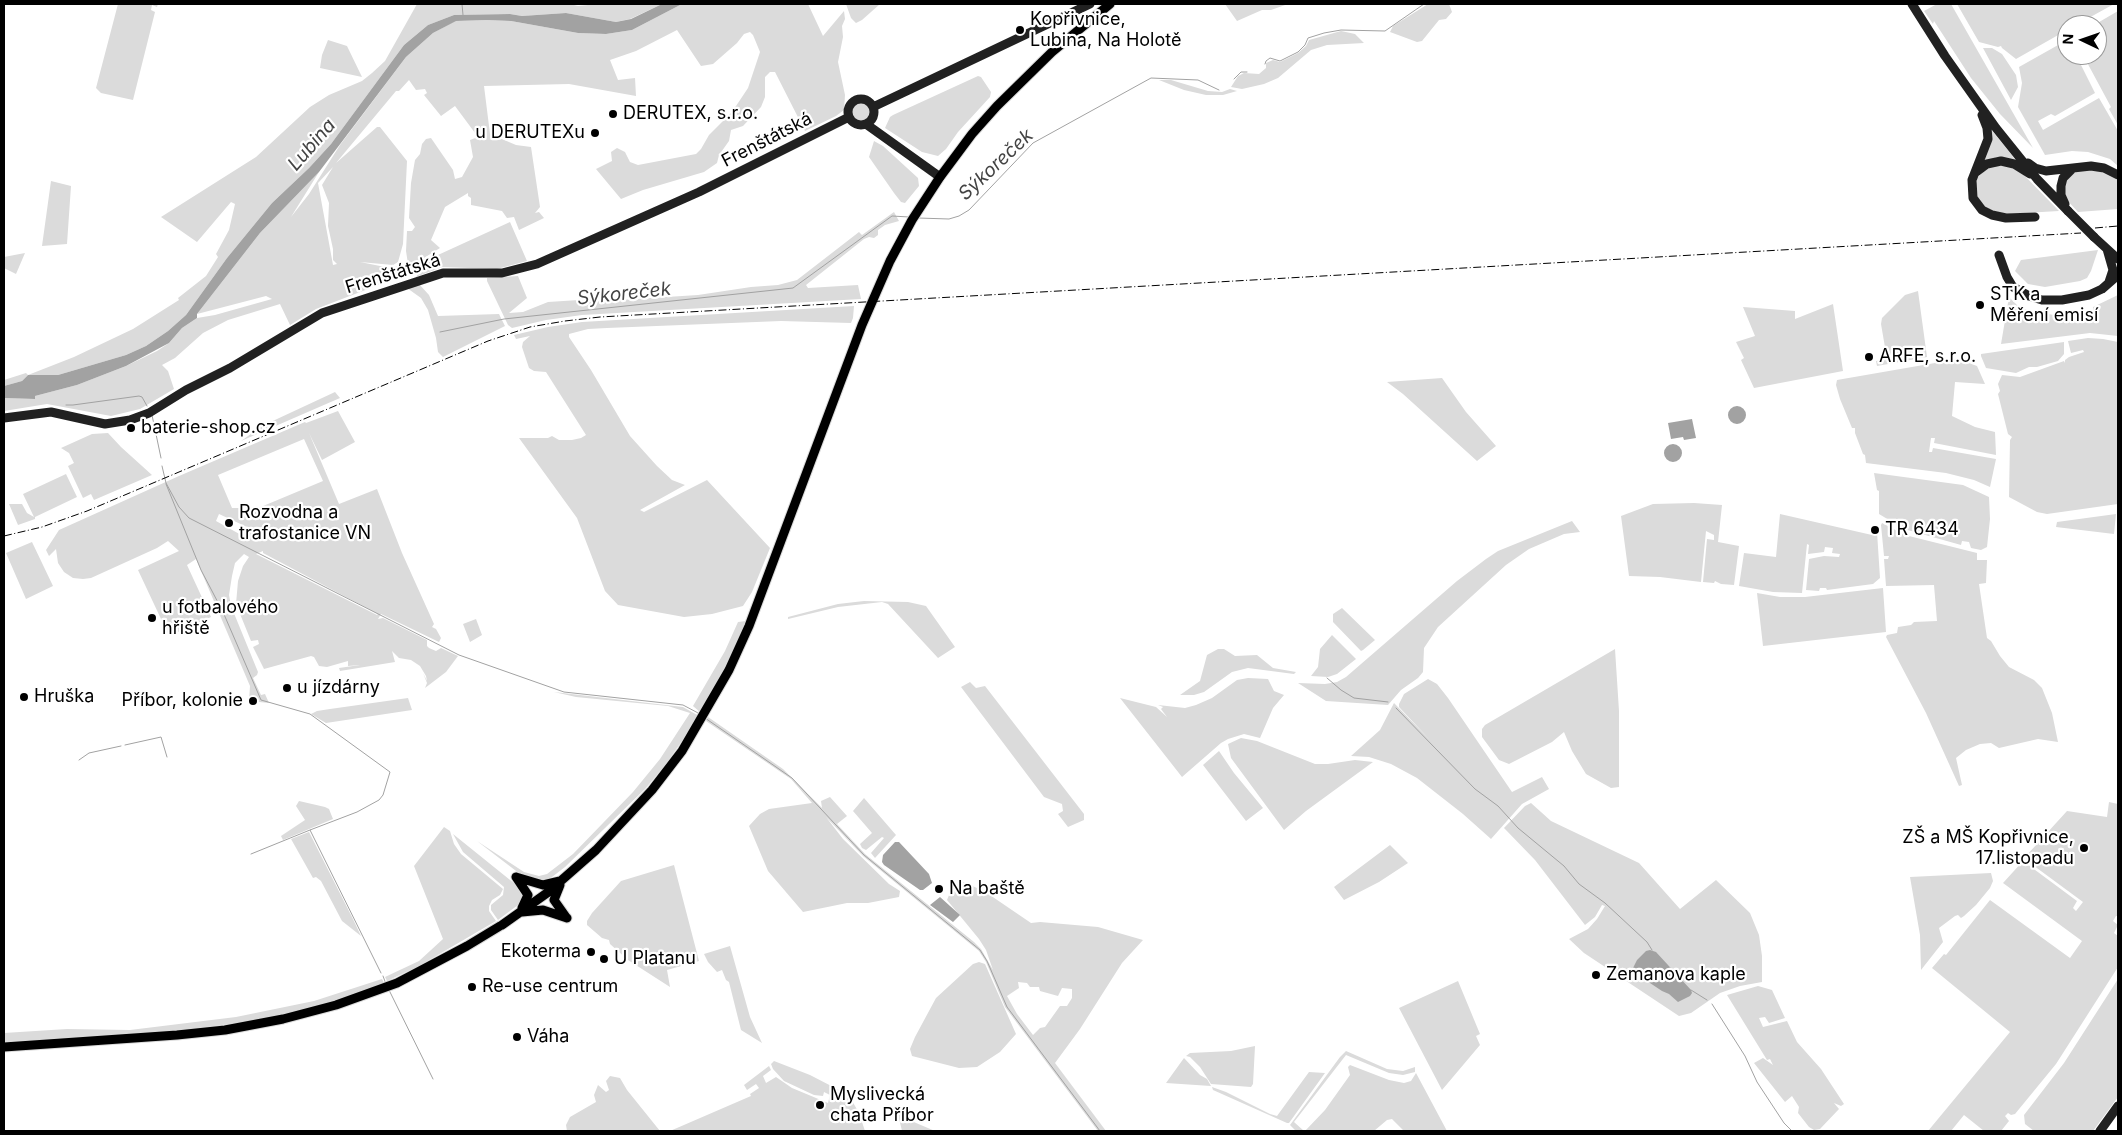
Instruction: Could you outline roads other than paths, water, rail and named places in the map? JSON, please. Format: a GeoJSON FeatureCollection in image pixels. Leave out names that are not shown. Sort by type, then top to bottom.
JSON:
{"type":"FeatureCollection","features":[{"type":"Feature","properties":{"kind":"main road"},"geometry":{"type":"LineString","coordinates":[[873,107],[1090,4]]}},
{"type":"Feature","properties":{"kind":"main road"},"geometry":{"type":"LineString","coordinates":[[4,1047],[177,1035],[244,1027],[292,1017],[349,1001],[397,983],[468,946],[501,926],[562,880],[609,837],[652,790],[682,751],[729,670],[759,602],[862,325],[890,261],[914,217],[940,177],[996,106],[1052,52],[1110,4]]}},
{"type":"Feature","properties":{"kind":"main road"},"geometry":{"type":"LineString","coordinates":[[1912,4],[1975,99],[2015,152],[2068,212],[2118,259]]}},
{"type":"Feature","properties":{"kind":"main road"},"geometry":{"type":"LineString","coordinates":[[866,124],[873,116],[873,107],[866,99],[855,100],[848,107],[849,117],[856,124],[866,124],[940,177]]}},
{"type":"Feature","properties":{"kind":"main road"},"geometry":{"type":"LineString","coordinates":[[1975,99],[1984,120],[1988,136],[1986,147],[1972,184],[1972,195],[1982,210],[1992,215],[2006,218],[2035,217]]}},
{"type":"Feature","properties":{"kind":"main road","name":"Frenštátská"},"geometry":{"type":"LineString","coordinates":[[4,418],[51,412],[100,424],[130,420],[150,412],[186,390],[240,362],[314,317],[443,273],[502,273],[538,264],[699,192],[849,117]]}},
{"type":"Feature","properties":{"kind":"main road"},"geometry":{"type":"LineString","coordinates":[[2015,152],[2032,166],[2042,171],[2087,165],[2100,167],[2118,175]]}},
{"type":"Feature","properties":{"kind":"main road"},"geometry":{"type":"LineString","coordinates":[[1975,173],[1991,162],[2004,161],[2014,164],[2038,178]]}},
{"type":"Feature","properties":{"kind":"main road"},"geometry":{"type":"LineString","coordinates":[[2068,212],[2062,199],[2061,186],[2065,176],[2074,167]]}},
{"type":"Feature","properties":{"kind":"main road"},"geometry":{"type":"LineString","coordinates":[[2108,249],[2113,270],[2108,285]]}},
{"type":"Feature","properties":{"kind":"main road"},"geometry":{"type":"LineString","coordinates":[[2000,255],[2011,284],[2022,293],[2035,298],[2056,301],[2076,298],[2096,292],[2118,281]]}},
{"type":"Feature","properties":{"kind":"main road"},"geometry":{"type":"LineString","coordinates":[[2108,285],[2118,275]]}},
{"type":"Feature","properties":{"kind":"main road"},"geometry":{"type":"LineString","coordinates":[[520,913],[528,895],[516,878],[544,885],[562,880]]}},
{"type":"Feature","properties":{"kind":"main road"},"geometry":{"type":"LineString","coordinates":[[520,913],[543,910],[567,918],[554,900],[562,880]]}},
{"type":"Feature","properties":{"kind":"main road"},"geometry":{"type":"LineString","coordinates":[[2100,1131],[2118,1106]]}},
{"type":"Feature","properties":{"kind":"waterway"},"geometry":{"type":"LineString","coordinates":[[462,4],[463,15]]}},
{"type":"Feature","properties":{"kind":"waterway","name":"Sýkoreček"},"geometry":{"type":"LineString","coordinates":[[1265,64],[1270,58],[1280,61],[1298,52],[1305,45],[1308,38],[1324,33],[1341,30],[1385,31],[1424,4]]}},
{"type":"Feature","properties":{"kind":"waterway","name":"Sýkoreček"},"geometry":{"type":"LineString","coordinates":[[1234,79],[1241,72],[1247,72]]}},
{"type":"Feature","properties":{"kind":"waterway","name":"Sýkoreček"},"geometry":{"type":"LineString","coordinates":[[918,218],[949,219],[969,210],[1033,143],[1151,78],[1198,80],[1219,90]]}},
{"type":"Feature","properties":{"kind":"waterway","name":"Sýkoreček"},"geometry":{"type":"LineString","coordinates":[[440,332],[504,319],[793,288],[892,216],[909,217]]}},
{"type":"Feature","properties":{"kind":"waterway"},"geometry":{"type":"LineString","coordinates":[[66,405],[139,396],[142,397],[147,406]]}},
{"type":"Feature","properties":{"kind":"waterway"},"geometry":{"type":"LineString","coordinates":[[152,415],[161,458]]}},
{"type":"Feature","properties":{"kind":"waterway"},"geometry":{"type":"LineString","coordinates":[[162,466],[166,483],[179,507],[189,518],[459,655],[564,692],[683,705],[700,714]]}},
{"type":"Feature","properties":{"kind":"waterway"},"geometry":{"type":"LineString","coordinates":[[166,484],[201,570],[223,612],[261,700],[310,714],[390,772],[383,795],[379,800],[357,812],[310,830],[381,973]]}},
{"type":"Feature","properties":{"kind":"waterway"},"geometry":{"type":"LineString","coordinates":[[1327,678],[1354,698],[1388,702]]}},
{"type":"Feature","properties":{"kind":"waterway"},"geometry":{"type":"LineString","coordinates":[[1396,708],[1475,789],[1498,806],[1518,828],[1564,866],[1579,884],[1605,903],[1647,942],[1652,950]]}},
{"type":"Feature","properties":{"kind":"waterway"},"geometry":{"type":"LineString","coordinates":[[705,718],[792,778],[864,855],[980,950],[987,961],[1007,1007],[1100,1131]]}},
{"type":"Feature","properties":{"kind":"waterway"},"geometry":{"type":"LineString","coordinates":[[125,745],[161,737],[167,757]]}},
{"type":"Feature","properties":{"kind":"waterway"},"geometry":{"type":"LineString","coordinates":[[79,760],[89,753],[121,746]]}},
{"type":"Feature","properties":{"kind":"waterway"},"geometry":{"type":"LineString","coordinates":[[251,854],[310,830]]}},
{"type":"Feature","properties":{"kind":"waterway"},"geometry":{"type":"LineString","coordinates":[[383,976],[386,984]]}},
{"type":"Feature","properties":{"kind":"waterway"},"geometry":{"type":"LineString","coordinates":[[389,990],[433,1079]]}},
{"type":"Feature","properties":{"kind":"waterway"},"geometry":{"type":"LineString","coordinates":[[1691,990],[1707,1000]]}},
{"type":"Feature","properties":{"kind":"waterway"},"geometry":{"type":"LineString","coordinates":[[1712,1004],[1745,1056],[1757,1082],[1784,1123],[1792,1131]]}},
{"type":"Feature","properties":{"kind":"railway"},"geometry":{"type":"LineString","coordinates":[[2095,228],[2118,226]]}},
{"type":"Feature","properties":{"kind":"railway"},"geometry":{"type":"LineString","coordinates":[[4,536],[42,527],[87,511],[488,341],[530,327],[565,321],[600,317],[2081,233]]}},
{"type":"Feature","properties":{"kind":"place","name":"Kopřivnice, Lubina, Na Holotě"},"geometry":{"type":"Point","coordinates":[1020,30]}},
{"type":"Feature","properties":{"kind":"place","name":"DERUTEX, s.r.o."},"geometry":{"type":"Point","coordinates":[613,114]}},
{"type":"Feature","properties":{"kind":"place","name":"u DERUTEXu"},"geometry":{"type":"Point","coordinates":[595,133]}},
{"type":"Feature","properties":{"kind":"place","name":"STK a Měření emisí"},"geometry":{"type":"Point","coordinates":[1980,305]}},
{"type":"Feature","properties":{"kind":"place","name":"ARFE, s.r.o."},"geometry":{"type":"Point","coordinates":[1869,357]}},
{"type":"Feature","properties":{"kind":"place","name":"baterie-shop.cz"},"geometry":{"type":"Point","coordinates":[131,428]}},
{"type":"Feature","properties":{"kind":"place","name":"Rozvodna a trafostanice VN"},"geometry":{"type":"Point","coordinates":[229,523]}},
{"type":"Feature","properties":{"kind":"place","name":"TR 6434"},"geometry":{"type":"Point","coordinates":[1875,530]}},
{"type":"Feature","properties":{"kind":"place","name":"u fotbalového hřiště"},"geometry":{"type":"Point","coordinates":[152,618]}},
{"type":"Feature","properties":{"kind":"place","name":"u jízdárny"},"geometry":{"type":"Point","coordinates":[287,688]}},
{"type":"Feature","properties":{"kind":"place","name":"Hruška"},"geometry":{"type":"Point","coordinates":[24,697]}},
{"type":"Feature","properties":{"kind":"place","name":"Příbor, kolonie"},"geometry":{"type":"Point","coordinates":[253,701]}},
{"type":"Feature","properties":{"kind":"place","name":"ZŠ a MŠ Kopřivnice, 17.listopadu"},"geometry":{"type":"Point","coordinates":[2084,848]}},
{"type":"Feature","properties":{"kind":"place","name":"Na baště"},"geometry":{"type":"Point","coordinates":[939,889]}},
{"type":"Feature","properties":{"kind":"place","name":"Ekoterma"},"geometry":{"type":"Point","coordinates":[591,952]}},
{"type":"Feature","properties":{"kind":"place","name":"U Platanu"},"geometry":{"type":"Point","coordinates":[604,959]}},
{"type":"Feature","properties":{"kind":"place","name":"Zemanova kaple"},"geometry":{"type":"Point","coordinates":[1596,975]}},
{"type":"Feature","properties":{"kind":"place","name":"Re-use centrum"},"geometry":{"type":"Point","coordinates":[472,987]}},
{"type":"Feature","properties":{"kind":"place","name":"Váha"},"geometry":{"type":"Point","coordinates":[517,1037]}},
{"type":"Feature","properties":{"kind":"place","name":"Myslivecká chata Příbor"},"geometry":{"type":"Point","coordinates":[820,1105]}},
{"type":"Feature","properties":{"kind":"water label","name":"Lubina"},"geometry":{"type":"Point","coordinates":[312,145]}}]}
